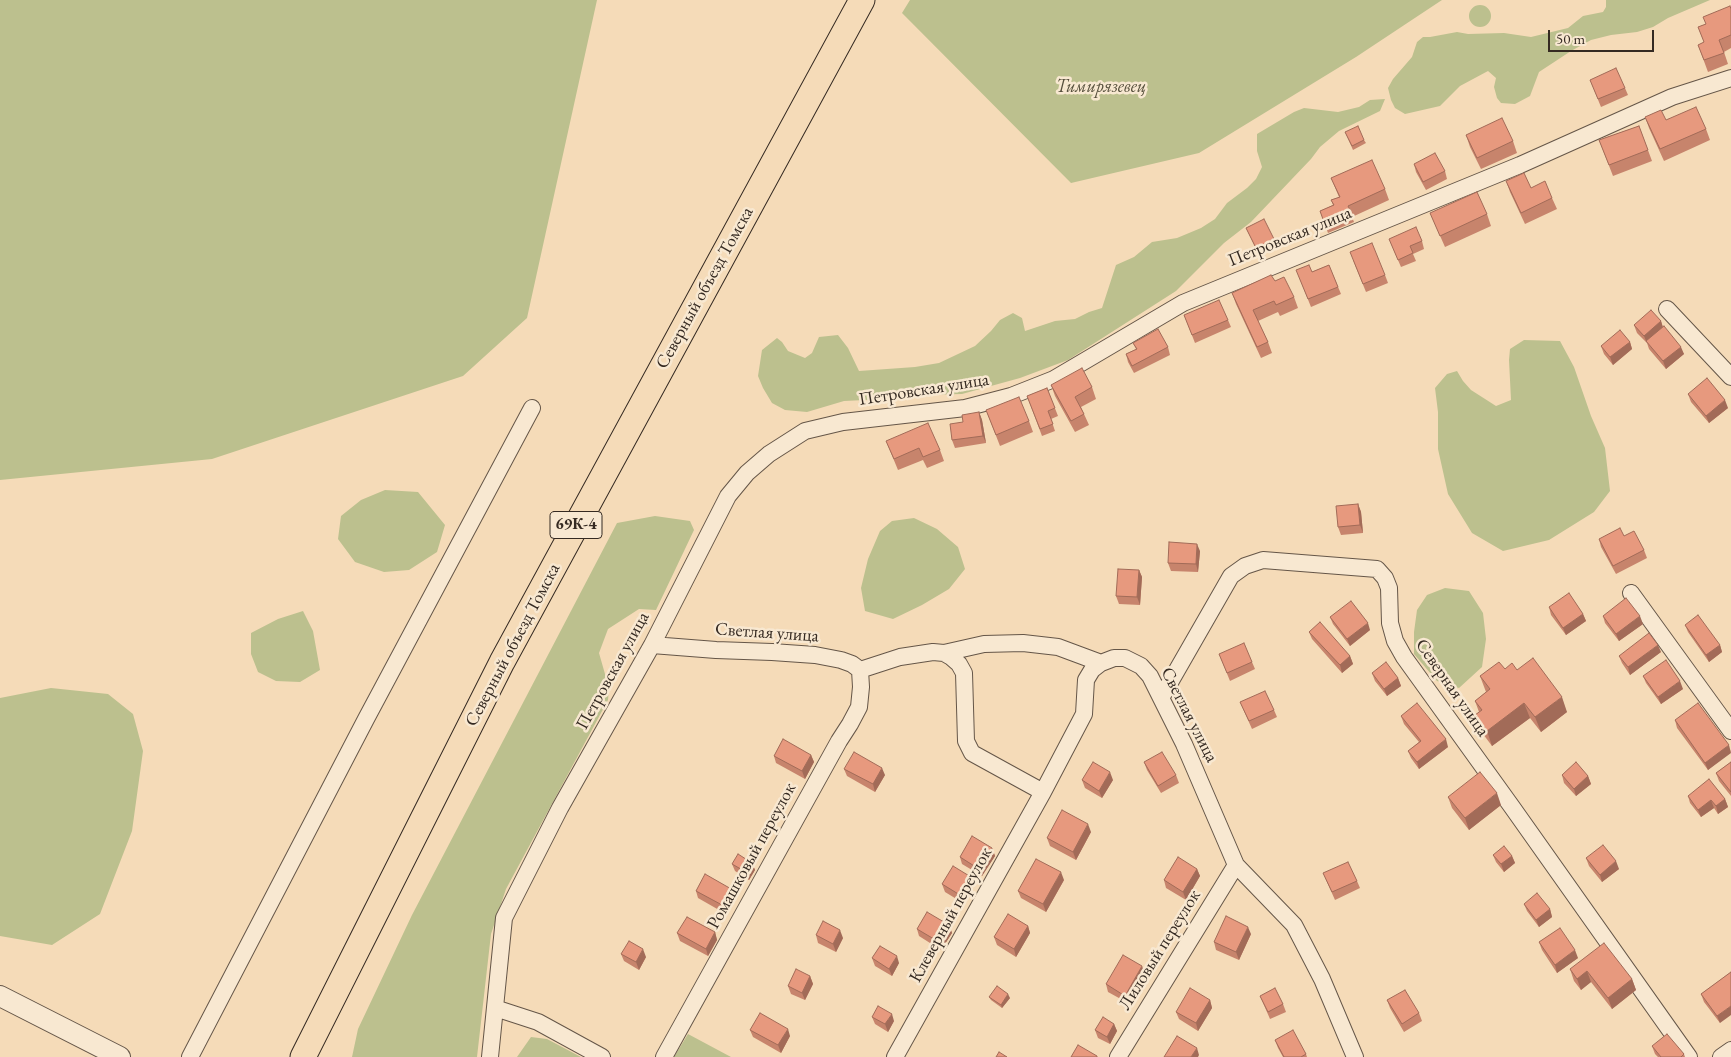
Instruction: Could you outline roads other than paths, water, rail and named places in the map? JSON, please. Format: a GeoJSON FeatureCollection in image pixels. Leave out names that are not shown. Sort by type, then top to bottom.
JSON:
{"type":"FeatureCollection","features":[{"type":"Feature","properties":{"kind":"main road","name":"Северный объезд Томска"},"geometry":{"type":"LineString","coordinates":[[303,1057],[502,662],[862,0]]}},
{"type":"Feature","properties":{"kind":"street","name":"Петровская улица"},"geometry":{"type":"LineString","coordinates":[[490,1057],[504,918],[560,808],[652,645],[728,496],[747,473],[769,454],[805,431],[843,422],[965,408],[1020,392],[1054,379],[1183,303],[1520,164],[1672,97],[1731,78]]}},
{"type":"Feature","properties":{"kind":"street"},"geometry":{"type":"LineString","coordinates":[[1667,309],[1731,377]]}},
{"type":"Feature","properties":{"kind":"street"},"geometry":{"type":"LineString","coordinates":[[190,1057],[366,719],[532,408]]}},
{"type":"Feature","properties":{"kind":"street","name":"Северная улица"},"geometry":{"type":"LineString","coordinates":[[1161,698],[1232,576],[1245,566],[1263,560],[1376,569],[1385,578],[1389,588],[1390,623],[1395,641],[1404,657],[1689,1057]]}},
{"type":"Feature","properties":{"kind":"street"},"geometry":{"type":"LineString","coordinates":[[1631,593],[1731,731]]}},
{"type":"Feature","properties":{"kind":"street"},"geometry":{"type":"LineString","coordinates":[[860,670],[900,657],[933,652],[944,653],[984,644],[1023,643],[1058,647],[1101,663]]}},
{"type":"Feature","properties":{"kind":"street","name":"Светлая улица"},"geometry":{"type":"LineString","coordinates":[[652,645],[815,655],[841,660],[860,670]]}},
{"type":"Feature","properties":{"kind":"street"},"geometry":{"type":"LineString","coordinates":[[944,653],[959,664],[964,673],[966,741],[972,753],[1043,792],[1084,714],[1086,680],[1092,670],[1101,663]]}},
{"type":"Feature","properties":{"kind":"street","name":"Светлая улица"},"geometry":{"type":"LineString","coordinates":[[1101,663],[1114,658],[1126,658],[1141,666],[1150,676],[1184,744],[1236,865],[1294,925],[1322,979],[1355,1057]]}},
{"type":"Feature","properties":{"kind":"street","name":"Ромашковый переулок"},"geometry":{"type":"LineString","coordinates":[[664,1057],[859,707],[860,670]]}},
{"type":"Feature","properties":{"kind":"street","name":"Клеверный переулок"},"geometry":{"type":"LineString","coordinates":[[895,1057],[1043,792]]}},
{"type":"Feature","properties":{"kind":"street","name":"Лиловый переулок"},"geometry":{"type":"LineString","coordinates":[[1118,1057],[1236,865]]}},
{"type":"Feature","properties":{"kind":"street"},"geometry":{"type":"LineString","coordinates":[[0,996],[120,1057]]}},
{"type":"Feature","properties":{"kind":"street"},"geometry":{"type":"LineString","coordinates":[[495,1008],[538,1022],[602,1057]]}},
{"type":"Feature","properties":{"kind":"street"},"geometry":{"type":"LineString","coordinates":[[1721,1057],[1731,1050]]}},
{"type":"Feature","properties":{"kind":"park label","name":"Тимирязевец"},"geometry":{"type":"Point","coordinates":[1101,87]}}]}
